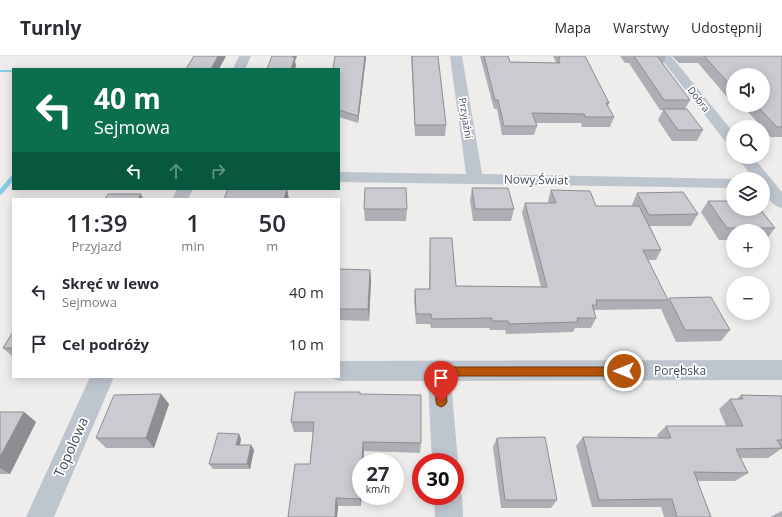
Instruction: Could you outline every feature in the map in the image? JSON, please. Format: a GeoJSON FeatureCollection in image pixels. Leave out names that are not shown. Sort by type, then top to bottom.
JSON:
{"type":"FeatureCollection","features":[{"type":"Feature","properties":{"kind":"street"},"geometry":{"type":"LineString","coordinates":[[240,68],[245,56]]}},
{"type":"Feature","properties":{"kind":"street","name":"Przyjaźni"},"geometry":{"type":"LineString","coordinates":[[456,56],[475,179]]}},
{"type":"Feature","properties":{"kind":"street","name":"Dobra"},"geometry":{"type":"LineString","coordinates":[[665,56],[726,133]]}},
{"type":"Feature","properties":{"kind":"street","name":"Nowy Świat"},"geometry":{"type":"LineString","coordinates":[[340,177],[726,182]]}},
{"type":"Feature","properties":{"kind":"street"},"geometry":{"type":"LineString","coordinates":[[770,182],[782,183]]}},
{"type":"Feature","properties":{"kind":"street"},"geometry":{"type":"LineString","coordinates":[[770,189],[782,203]]}},
{"type":"Feature","properties":{"kind":"street","name":"Porębska"},"geometry":{"type":"LineString","coordinates":[[340,371],[780,373]]}},
{"type":"Feature","properties":{"kind":"street"},"geometry":{"type":"LineString","coordinates":[[439,372],[444,453]]}},
{"type":"Feature","properties":{"kind":"street","name":"Topolowa"},"geometry":{"type":"LineString","coordinates":[[40,517],[102,378]]}},
{"type":"Feature","properties":{"kind":"street"},"geometry":{"type":"LineString","coordinates":[[448,505],[449,517]]}},
{"type":"Feature","properties":{"kind":"building"},"geometry":{"type":"Polygon","coordinates":[[[194,56],[218,56],[212,68],[187,68],[194,56]]]}},
{"type":"Feature","properties":{"kind":"building"},"geometry":{"type":"Polygon","coordinates":[[[272,56],[295,57],[291,68],[267,68],[272,56]]]}},
{"type":"Feature","properties":{"kind":"building"},"geometry":{"type":"Polygon","coordinates":[[[335,56],[365,56],[358,116],[340,110],[340,68],[333,68],[335,56]]]}},
{"type":"Feature","properties":{"kind":"building"},"geometry":{"type":"Polygon","coordinates":[[[412,56],[438,56],[446,125],[415,125],[412,56]]]}},
{"type":"Feature","properties":{"kind":"building"},"geometry":{"type":"Polygon","coordinates":[[[484,56],[508,56],[510,62],[560,63],[558,59],[560,59],[559,56],[585,56],[609,103],[606,103],[614,117],[585,117],[584,114],[532,113],[537,126],[504,126],[498,100],[495,100],[484,56]]]}},
{"type":"Feature","properties":{"kind":"building"},"geometry":{"type":"Polygon","coordinates":[[[634,56],[657,56],[690,100],[664,100],[634,56]]]}},
{"type":"Feature","properties":{"kind":"building"},"geometry":{"type":"Polygon","coordinates":[[[704,56],[782,56],[782,127],[777,127],[763,112],[770,112],[770,68],[726,68],[726,80],[704,56]]]}},
{"type":"Feature","properties":{"kind":"building"},"geometry":{"type":"Polygon","coordinates":[[[663,109],[687,109],[703,130],[678,130],[663,109]]]}},
{"type":"Feature","properties":{"kind":"building"},"geometry":{"type":"Polygon","coordinates":[[[365,188],[406,188],[407,209],[364,209],[365,188]]]}},
{"type":"Feature","properties":{"kind":"building"},"geometry":{"type":"Polygon","coordinates":[[[472,188],[508,188],[514,209],[475,209],[472,188]]]}},
{"type":"Feature","properties":{"kind":"building"},"geometry":{"type":"Polygon","coordinates":[[[228,190],[287,190],[284,198],[224,198],[228,190]]]}},
{"type":"Feature","properties":{"kind":"building"},"geometry":{"type":"Polygon","coordinates":[[[551,190],[590,191],[596,206],[639,206],[661,250],[643,250],[668,300],[596,300],[597,305],[592,305],[596,318],[577,318],[578,322],[509,324],[508,321],[492,321],[492,318],[432,319],[431,314],[416,314],[415,289],[430,289],[430,238],[452,238],[456,286],[547,287],[525,203],[556,203],[551,190]]]}},
{"type":"Feature","properties":{"kind":"building"},"geometry":{"type":"Polygon","coordinates":[[[683,192],[698,214],[649,215],[637,193],[683,192]]]}},
{"type":"Feature","properties":{"kind":"building"},"geometry":{"type":"Polygon","coordinates":[[[108,194],[141,194],[139,198],[106,198],[108,194]]]}},
{"type":"Feature","properties":{"kind":"building"},"geometry":{"type":"Polygon","coordinates":[[[708,201],[726,201],[726,216],[766,216],[775,228],[770,228],[770,224],[726,224],[726,227],[708,201]]]}},
{"type":"Feature","properties":{"kind":"building"},"geometry":{"type":"Polygon","coordinates":[[[340,269],[370,270],[368,309],[340,309],[340,269]]]}},
{"type":"Feature","properties":{"kind":"building"},"geometry":{"type":"Polygon","coordinates":[[[711,297],[730,330],[685,330],[669,298],[711,297]]]}},
{"type":"Feature","properties":{"kind":"building"},"geometry":{"type":"Polygon","coordinates":[[[12,334],[12,348],[3,348],[12,334]]]}},
{"type":"Feature","properties":{"kind":"building"},"geometry":{"type":"Polygon","coordinates":[[[295,392],[360,392],[360,394],[421,395],[421,443],[363,442],[362,453],[352,453],[352,499],[336,498],[335,517],[288,517],[295,464],[310,464],[314,422],[291,422],[295,392]]]}},
{"type":"Feature","properties":{"kind":"building"},"geometry":{"type":"Polygon","coordinates":[[[161,394],[146,438],[96,438],[114,395],[161,394]]]}},
{"type":"Feature","properties":{"kind":"building"},"geometry":{"type":"Polygon","coordinates":[[[741,395],[782,396],[782,440],[777,440],[782,448],[736,449],[748,473],[694,472],[711,517],[677,517],[672,499],[599,500],[583,437],[671,438],[666,426],[743,426],[730,399],[743,399],[741,395]]]}},
{"type":"Feature","properties":{"kind":"building"},"geometry":{"type":"Polygon","coordinates":[[[0,412],[24,412],[0,457],[0,412]]]}},
{"type":"Feature","properties":{"kind":"building"},"geometry":{"type":"Polygon","coordinates":[[[218,433],[239,434],[236,445],[251,445],[247,464],[209,464],[218,433]]]}},
{"type":"Feature","properties":{"kind":"building"},"geometry":{"type":"Polygon","coordinates":[[[545,437],[557,500],[505,500],[497,438],[545,437]]]}},
{"type":"Feature","properties":{"kind":"waterway"},"geometry":{"type":"LineString","coordinates":[[0,71],[12,71]]}},
{"type":"Feature","properties":{"kind":"waterway"},"geometry":{"type":"LineString","coordinates":[[0,193],[12,178]]}},
{"type":"Feature","properties":{"kind":"route"},"geometry":{"type":"LineString","coordinates":[[441,402],[439,372],[624,371]]}}]}
